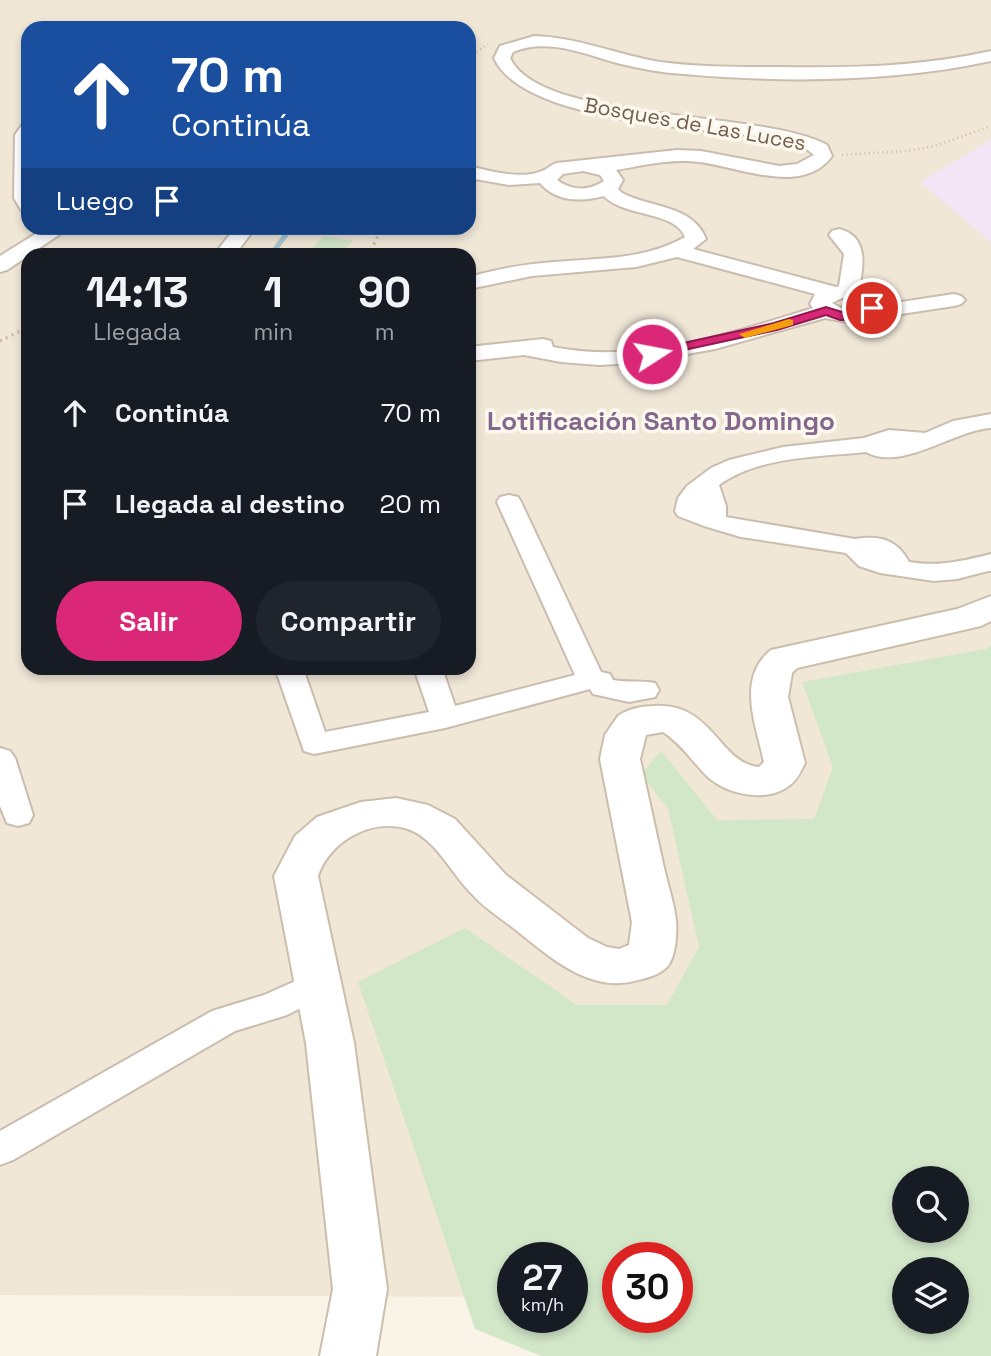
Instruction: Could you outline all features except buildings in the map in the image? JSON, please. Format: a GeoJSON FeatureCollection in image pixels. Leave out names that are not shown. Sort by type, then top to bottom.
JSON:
{"type":"FeatureCollection","features":[{"type":"Feature","properties":{"kind":"main road"},"geometry":{"type":"LineString","coordinates":[[348,1356],[360,1289],[330,1042],[296,876],[302,857],[314,840],[334,824],[386,813],[421,818],[444,831],[487,883],[575,954],[605,965],[624,968],[640,964],[651,954],[654,922],[620,759],[623,740],[629,728],[658,705],[685,727],[729,774],[750,782],[766,780],[779,773],[785,763],[769,696],[773,668],[805,653],[968,618],[991,607]]}},
{"type":"Feature","properties":{"kind":"street","name":"Bosques de Las Luces"},"geometry":{"type":"LineString","coordinates":[[551,181],[565,167],[633,162],[656,157],[688,155],[793,172],[819,161],[823,156],[821,149],[810,141],[772,133],[593,108],[566,100],[519,79],[508,69],[502,55],[516,44],[547,41],[658,67],[710,71],[801,73],[910,68],[991,56]]}},
{"type":"Feature","properties":{"kind":"street","name":"Bosques de Las Luces"},"geometry":{"type":"LineString","coordinates":[[610,183],[619,170],[633,162]]}},
{"type":"Feature","properties":{"kind":"street"},"geometry":{"type":"LineString","coordinates":[[476,281],[545,269],[653,260],[678,251],[695,239],[692,227],[670,216],[615,198],[607,171],[592,166]]}},
{"type":"Feature","properties":{"kind":"street"},"geometry":{"type":"LineString","coordinates":[[476,174],[495,178],[551,181],[637,216],[674,239],[678,251]]}},
{"type":"Feature","properties":{"kind":"street"},"geometry":{"type":"LineString","coordinates":[[578,194],[610,183]]}},
{"type":"Feature","properties":{"kind":"street"},"geometry":{"type":"LineString","coordinates":[[476,353],[524,348],[568,358],[602,360],[709,343],[836,298],[856,253],[850,242],[839,234]]}},
{"type":"Feature","properties":{"kind":"street"},"geometry":{"type":"LineString","coordinates":[[24,248],[46,235]]}},
{"type":"Feature","properties":{"kind":"street"},"geometry":{"type":"LineString","coordinates":[[0,266],[21,250]]}},
{"type":"Feature","properties":{"kind":"street"},"geometry":{"type":"LineString","coordinates":[[678,251],[836,298],[869,300],[872,308],[901,308],[954,300]]}},
{"type":"Feature","properties":{"kind":"street"},"geometry":{"type":"LineString","coordinates":[[991,421],[968,423],[924,441],[916,437],[890,437],[870,444],[792,454],[727,468],[716,473],[691,495],[686,503],[687,511],[713,521],[741,529],[855,547],[866,560],[918,573],[965,571],[991,562]]}},
{"type":"Feature","properties":{"kind":"street"},"geometry":{"type":"LineString","coordinates":[[509,502],[596,681],[603,687],[634,693],[658,705]]}},
{"type":"Feature","properties":{"kind":"street"},"geometry":{"type":"LineString","coordinates":[[291,675],[314,744],[445,718],[596,681]]}},
{"type":"Feature","properties":{"kind":"street"},"geometry":{"type":"LineString","coordinates":[[430,675],[445,718]]}},
{"type":"Feature","properties":{"kind":"street"},"geometry":{"type":"LineString","coordinates":[[0,758],[18,815]]}},
{"type":"Feature","properties":{"kind":"street"},"geometry":{"type":"LineString","coordinates":[[0,1149],[224,1021],[275,1005],[318,984]]}},
{"type":"Feature","properties":{"kind":"path"},"geometry":{"type":"LineString","coordinates":[[823,156],[906,151],[935,146],[991,126]]}},
{"type":"Feature","properties":{"kind":"path"},"geometry":{"type":"LineString","coordinates":[[0,341],[21,330]]}},
{"type":"Feature","properties":{"kind":"shaded area"},"geometry":{"type":"Polygon","coordinates":[[[0,0],[991,0],[991,1299],[969,1280],[969,1257],[892,1257],[892,1266],[693,1259],[693,1242],[602,1242],[602,1258],[588,1258],[588,1242],[497,1242],[497,1297],[0,1295],[0,0]]]}},
{"type":"Feature","properties":{"kind":"shaded area"},"geometry":{"type":"Polygon","coordinates":[[[991,140],[991,242],[920,182],[991,140]]]}},
{"type":"Feature","properties":{"kind":"green space"},"geometry":{"type":"Polygon","coordinates":[[[324,236],[353,241],[346,248],[313,248],[324,236]]]}},
{"type":"Feature","properties":{"kind":"green space"},"geometry":{"type":"Polygon","coordinates":[[[991,645],[991,1356],[541,1356],[475,1329],[358,982],[465,928],[577,1005],[667,1005],[699,947],[668,808],[641,775],[661,751],[717,820],[814,819],[833,767],[802,682],[986,649],[991,645]]]}},
{"type":"Feature","properties":{"kind":"waterway"},"geometry":{"type":"LineString","coordinates":[[276,248],[286,235]]}},
{"type":"Feature","properties":{"kind":"slow traffic"},"geometry":{"type":"LineString","coordinates":[[745,334],[789,322]]}},
{"type":"Feature","properties":{"kind":"district","name":"Lotificación Santo Domingo"},"geometry":{"type":"Point","coordinates":[661,421]}},
{"type":"Feature","properties":{"kind":"route"},"geometry":{"type":"LineString","coordinates":[[652,354],[709,343],[826,311],[848,317],[864,315],[872,308]]}}]}
